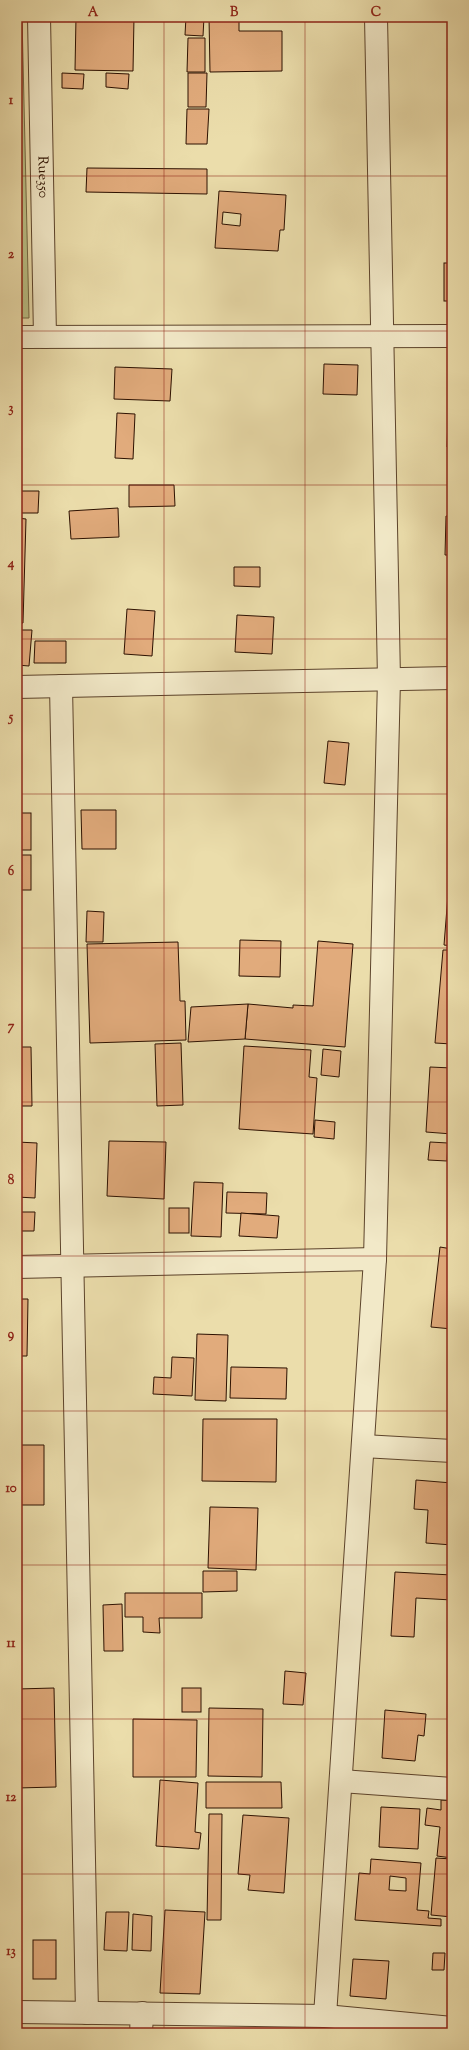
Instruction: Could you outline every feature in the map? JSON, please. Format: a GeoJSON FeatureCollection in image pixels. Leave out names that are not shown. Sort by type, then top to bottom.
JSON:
{"type":"FeatureCollection","features":[{"type":"Feature","properties":{"kind":"street","name":"Rue350"},"geometry":{"type":"LineString","coordinates":[[39,17],[45,337]]}},
{"type":"Feature","properties":{"kind":"street"},"geometry":{"type":"LineString","coordinates":[[325,2016],[375,1259],[389,679],[376,17]]}},
{"type":"Feature","properties":{"kind":"street"},"geometry":{"type":"LineString","coordinates":[[17,337],[452,336]]}},
{"type":"Feature","properties":{"kind":"street"},"geometry":{"type":"LineString","coordinates":[[17,687],[452,678]]}},
{"type":"Feature","properties":{"kind":"street"},"geometry":{"type":"LineString","coordinates":[[61,686],[87,2013]]}},
{"type":"Feature","properties":{"kind":"street"},"geometry":{"type":"LineString","coordinates":[[17,1267],[375,1259]]}},
{"type":"Feature","properties":{"kind":"street"},"geometry":{"type":"LineString","coordinates":[[363,1446],[452,1451]]}},
{"type":"Feature","properties":{"kind":"street"},"geometry":{"type":"LineString","coordinates":[[341,1781],[452,1789]]}},
{"type":"Feature","properties":{"kind":"street"},"geometry":{"type":"LineString","coordinates":[[17,2012],[87,2013],[142,2023],[325,2016],[452,2028]]}},
{"type":"Feature","properties":{"kind":"green space"},"geometry":{"type":"Polygon","coordinates":[[[17,17],[22,17],[29,318],[17,318],[17,17]]]}},
{"type":"Feature","properties":{"kind":"building"},"geometry":{"type":"Polygon","coordinates":[[[76,17],[134,17],[133,71],[75,70],[76,17]]]}},
{"type":"Feature","properties":{"kind":"building"},"geometry":{"type":"Polygon","coordinates":[[[186,17],[204,17],[203,36],[185,35],[186,17]]]}},
{"type":"Feature","properties":{"kind":"building"},"geometry":{"type":"Polygon","coordinates":[[[209,17],[239,17],[239,31],[282,31],[282,71],[210,72],[209,17]]]}},
{"type":"Feature","properties":{"kind":"building"},"geometry":{"type":"Polygon","coordinates":[[[188,38],[205,38],[205,72],[187,72],[188,38]]]}},
{"type":"Feature","properties":{"kind":"building"},"geometry":{"type":"Polygon","coordinates":[[[62,73],[84,74],[83,89],[62,88],[62,73]]]}},
{"type":"Feature","properties":{"kind":"building"},"geometry":{"type":"Polygon","coordinates":[[[106,73],[129,74],[128,89],[106,87],[106,73]]]}},
{"type":"Feature","properties":{"kind":"building"},"geometry":{"type":"Polygon","coordinates":[[[188,73],[207,73],[206,107],[188,107],[188,73]]]}},
{"type":"Feature","properties":{"kind":"building"},"geometry":{"type":"Polygon","coordinates":[[[187,109],[209,109],[207,144],[186,144],[187,109]]]}},
{"type":"Feature","properties":{"kind":"building"},"geometry":{"type":"Polygon","coordinates":[[[87,168],[207,169],[207,194],[86,192],[87,168]]]}},
{"type":"Feature","properties":{"kind":"building"},"geometry":{"type":"Polygon","coordinates":[[[219,191],[286,195],[284,230],[280,230],[278,251],[215,248],[219,191]],[[223,212],[222,224],[240,226],[241,214],[223,212]]]}},
{"type":"Feature","properties":{"kind":"building"},"geometry":{"type":"Polygon","coordinates":[[[444,263],[452,263],[452,301],[444,301],[444,263]]]}},
{"type":"Feature","properties":{"kind":"building"},"geometry":{"type":"Polygon","coordinates":[[[450,358],[452,358],[452,447],[447,447],[450,358]]]}},
{"type":"Feature","properties":{"kind":"building"},"geometry":{"type":"Polygon","coordinates":[[[324,364],[358,365],[357,395],[323,394],[324,364]]]}},
{"type":"Feature","properties":{"kind":"building"},"geometry":{"type":"Polygon","coordinates":[[[115,367],[172,369],[170,401],[114,399],[115,367]]]}},
{"type":"Feature","properties":{"kind":"building"},"geometry":{"type":"Polygon","coordinates":[[[117,413],[135,414],[133,459],[115,458],[117,413]]]}},
{"type":"Feature","properties":{"kind":"building"},"geometry":{"type":"Polygon","coordinates":[[[129,485],[174,485],[175,506],[129,507],[129,485]]]}},
{"type":"Feature","properties":{"kind":"building"},"geometry":{"type":"Polygon","coordinates":[[[17,491],[39,491],[38,513],[17,513],[17,491]]]}},
{"type":"Feature","properties":{"kind":"building"},"geometry":{"type":"Polygon","coordinates":[[[118,508],[119,537],[71,539],[69,511],[118,508]]]}},
{"type":"Feature","properties":{"kind":"building"},"geometry":{"type":"Polygon","coordinates":[[[446,516],[452,516],[452,555],[445,555],[446,516]]]}},
{"type":"Feature","properties":{"kind":"building"},"geometry":{"type":"Polygon","coordinates":[[[17,518],[26,519],[23,623],[17,623],[17,518]]]}},
{"type":"Feature","properties":{"kind":"building"},"geometry":{"type":"Polygon","coordinates":[[[234,567],[260,567],[260,587],[234,586],[234,567]]]}},
{"type":"Feature","properties":{"kind":"building"},"geometry":{"type":"Polygon","coordinates":[[[127,609],[155,611],[152,656],[124,654],[127,609]]]}},
{"type":"Feature","properties":{"kind":"building"},"geometry":{"type":"Polygon","coordinates":[[[237,615],[274,617],[272,654],[235,652],[237,615]]]}},
{"type":"Feature","properties":{"kind":"building"},"geometry":{"type":"Polygon","coordinates":[[[17,630],[32,630],[29,666],[17,665],[17,630]]]}},
{"type":"Feature","properties":{"kind":"building"},"geometry":{"type":"Polygon","coordinates":[[[35,641],[66,641],[66,663],[34,663],[35,641]]]}},
{"type":"Feature","properties":{"kind":"building"},"geometry":{"type":"Polygon","coordinates":[[[328,741],[349,743],[345,785],[324,783],[328,741]]]}},
{"type":"Feature","properties":{"kind":"building"},"geometry":{"type":"Polygon","coordinates":[[[81,810],[116,810],[116,849],[82,849],[81,810]]]}},
{"type":"Feature","properties":{"kind":"building"},"geometry":{"type":"Polygon","coordinates":[[[17,813],[31,813],[31,850],[17,850],[17,813]]]}},
{"type":"Feature","properties":{"kind":"building"},"geometry":{"type":"Polygon","coordinates":[[[17,855],[31,855],[31,890],[17,890],[17,855]]]}},
{"type":"Feature","properties":{"kind":"building"},"geometry":{"type":"Polygon","coordinates":[[[450,870],[452,870],[452,946],[444,945],[450,870]]]}},
{"type":"Feature","properties":{"kind":"building"},"geometry":{"type":"Polygon","coordinates":[[[87,911],[104,912],[103,942],[86,942],[87,911]]]}},
{"type":"Feature","properties":{"kind":"building"},"geometry":{"type":"Polygon","coordinates":[[[240,940],[281,941],[280,977],[239,976],[240,940]]]}},
{"type":"Feature","properties":{"kind":"building"},"geometry":{"type":"Polygon","coordinates":[[[318,941],[353,944],[345,1047],[245,1039],[248,1004],[293,1008],[293,1005],[313,1006],[318,941]]]}},
{"type":"Feature","properties":{"kind":"building"},"geometry":{"type":"Polygon","coordinates":[[[178,942],[180,1001],[185,1001],[186,1040],[90,1043],[87,944],[178,942]]]}},
{"type":"Feature","properties":{"kind":"building"},"geometry":{"type":"Polygon","coordinates":[[[443,950],[452,950],[452,1044],[435,1043],[443,950]]]}},
{"type":"Feature","properties":{"kind":"building"},"geometry":{"type":"Polygon","coordinates":[[[248,1004],[245,1039],[188,1042],[191,1007],[248,1004]]]}},
{"type":"Feature","properties":{"kind":"building"},"geometry":{"type":"Polygon","coordinates":[[[181,1043],[183,1105],[157,1106],[155,1044],[181,1043]]]}},
{"type":"Feature","properties":{"kind":"building"},"geometry":{"type":"Polygon","coordinates":[[[244,1046],[311,1050],[309,1077],[317,1078],[313,1134],[239,1129],[244,1046]]]}},
{"type":"Feature","properties":{"kind":"building"},"geometry":{"type":"Polygon","coordinates":[[[17,1047],[31,1047],[32,1106],[17,1106],[17,1047]]]}},
{"type":"Feature","properties":{"kind":"building"},"geometry":{"type":"Polygon","coordinates":[[[323,1049],[341,1051],[339,1077],[321,1075],[323,1049]]]}},
{"type":"Feature","properties":{"kind":"building"},"geometry":{"type":"Polygon","coordinates":[[[430,1067],[452,1068],[452,1134],[426,1132],[430,1067]]]}},
{"type":"Feature","properties":{"kind":"building"},"geometry":{"type":"Polygon","coordinates":[[[315,1120],[335,1122],[334,1139],[314,1137],[315,1120]]]}},
{"type":"Feature","properties":{"kind":"building"},"geometry":{"type":"Polygon","coordinates":[[[109,1141],[166,1142],[164,1199],[107,1196],[109,1141]]]}},
{"type":"Feature","properties":{"kind":"building"},"geometry":{"type":"Polygon","coordinates":[[[17,1142],[37,1143],[35,1198],[17,1197],[17,1142]]]}},
{"type":"Feature","properties":{"kind":"building"},"geometry":{"type":"Polygon","coordinates":[[[430,1142],[448,1143],[447,1161],[428,1160],[430,1142]]]}},
{"type":"Feature","properties":{"kind":"building"},"geometry":{"type":"Polygon","coordinates":[[[194,1182],[223,1183],[221,1237],[191,1236],[194,1182]]]}},
{"type":"Feature","properties":{"kind":"building"},"geometry":{"type":"Polygon","coordinates":[[[227,1192],[267,1193],[266,1214],[226,1213],[227,1192]]]}},
{"type":"Feature","properties":{"kind":"building"},"geometry":{"type":"Polygon","coordinates":[[[169,1208],[189,1208],[189,1233],[169,1233],[169,1208]]]}},
{"type":"Feature","properties":{"kind":"building"},"geometry":{"type":"Polygon","coordinates":[[[17,1212],[35,1212],[34,1231],[17,1231],[17,1212]]]}},
{"type":"Feature","properties":{"kind":"building"},"geometry":{"type":"Polygon","coordinates":[[[241,1213],[279,1216],[277,1238],[239,1236],[241,1213]]]}},
{"type":"Feature","properties":{"kind":"building"},"geometry":{"type":"Polygon","coordinates":[[[440,1247],[452,1249],[452,1329],[431,1327],[440,1247]]]}},
{"type":"Feature","properties":{"kind":"building"},"geometry":{"type":"Polygon","coordinates":[[[17,1299],[28,1299],[27,1356],[20,1356],[19,1381],[17,1381],[17,1299]]]}},
{"type":"Feature","properties":{"kind":"building"},"geometry":{"type":"Polygon","coordinates":[[[197,1334],[228,1335],[226,1401],[195,1400],[197,1334]]]}},
{"type":"Feature","properties":{"kind":"building"},"geometry":{"type":"Polygon","coordinates":[[[172,1357],[194,1358],[192,1396],[153,1394],[154,1377],[171,1378],[172,1357]]]}},
{"type":"Feature","properties":{"kind":"building"},"geometry":{"type":"Polygon","coordinates":[[[231,1367],[287,1368],[286,1399],[230,1398],[231,1367]]]}},
{"type":"Feature","properties":{"kind":"building"},"geometry":{"type":"Polygon","coordinates":[[[203,1419],[277,1419],[276,1482],[202,1481],[203,1419]]]}},
{"type":"Feature","properties":{"kind":"building"},"geometry":{"type":"Polygon","coordinates":[[[21,1445],[44,1445],[44,1505],[20,1505],[21,1445]]]}},
{"type":"Feature","properties":{"kind":"building"},"geometry":{"type":"Polygon","coordinates":[[[416,1480],[452,1483],[452,1545],[426,1543],[428,1510],[414,1509],[416,1480]]]}},
{"type":"Feature","properties":{"kind":"building"},"geometry":{"type":"Polygon","coordinates":[[[210,1507],[258,1508],[256,1570],[208,1568],[210,1507]]]}},
{"type":"Feature","properties":{"kind":"building"},"geometry":{"type":"Polygon","coordinates":[[[203,1571],[237,1571],[237,1591],[203,1592],[203,1571]]]}},
{"type":"Feature","properties":{"kind":"building"},"geometry":{"type":"Polygon","coordinates":[[[395,1572],[452,1575],[452,1600],[416,1598],[414,1637],[391,1636],[395,1572]]]}},
{"type":"Feature","properties":{"kind":"building"},"geometry":{"type":"Polygon","coordinates":[[[125,1593],[202,1593],[202,1618],[159,1618],[160,1633],[143,1632],[143,1617],[125,1617],[125,1593]]]}},
{"type":"Feature","properties":{"kind":"building"},"geometry":{"type":"Polygon","coordinates":[[[122,1604],[123,1651],[104,1651],[103,1605],[122,1604]]]}},
{"type":"Feature","properties":{"kind":"building"},"geometry":{"type":"Polygon","coordinates":[[[285,1671],[306,1673],[303,1705],[283,1704],[285,1671]]]}},
{"type":"Feature","properties":{"kind":"building"},"geometry":{"type":"Polygon","coordinates":[[[54,1688],[56,1787],[17,1788],[17,1689],[54,1688]]]}},
{"type":"Feature","properties":{"kind":"building"},"geometry":{"type":"Polygon","coordinates":[[[182,1688],[201,1688],[201,1712],[182,1712],[182,1688]]]}},
{"type":"Feature","properties":{"kind":"building"},"geometry":{"type":"Polygon","coordinates":[[[209,1708],[263,1709],[262,1777],[208,1776],[209,1708]]]}},
{"type":"Feature","properties":{"kind":"building"},"geometry":{"type":"Polygon","coordinates":[[[385,1710],[426,1714],[424,1736],[418,1735],[415,1761],[382,1758],[385,1710]]]}},
{"type":"Feature","properties":{"kind":"building"},"geometry":{"type":"Polygon","coordinates":[[[133,1719],[197,1720],[196,1777],[133,1777],[133,1719]]]}},
{"type":"Feature","properties":{"kind":"building"},"geometry":{"type":"Polygon","coordinates":[[[160,1780],[198,1783],[195,1832],[201,1833],[199,1849],[156,1846],[160,1780]]]}},
{"type":"Feature","properties":{"kind":"building"},"geometry":{"type":"Polygon","coordinates":[[[206,1782],[281,1782],[282,1808],[206,1808],[206,1782]]]}},
{"type":"Feature","properties":{"kind":"building"},"geometry":{"type":"Polygon","coordinates":[[[441,1800],[452,1801],[452,1858],[437,1856],[440,1827],[425,1825],[427,1808],[441,1810],[441,1800]]]}},
{"type":"Feature","properties":{"kind":"building"},"geometry":{"type":"Polygon","coordinates":[[[381,1807],[420,1809],[418,1849],[379,1847],[381,1807]]]}},
{"type":"Feature","properties":{"kind":"building"},"geometry":{"type":"Polygon","coordinates":[[[209,1814],[222,1814],[221,1920],[207,1920],[209,1814]]]}},
{"type":"Feature","properties":{"kind":"building"},"geometry":{"type":"Polygon","coordinates":[[[243,1815],[289,1818],[284,1893],[248,1890],[250,1875],[238,1874],[243,1815]]]}},
{"type":"Feature","properties":{"kind":"building"},"geometry":{"type":"Polygon","coordinates":[[[436,1858],[452,1859],[452,1917],[431,1915],[436,1858]]]}},
{"type":"Feature","properties":{"kind":"building"},"geometry":{"type":"Polygon","coordinates":[[[371,1859],[421,1863],[417,1910],[429,1911],[428,1918],[441,1919],[441,1926],[355,1920],[359,1873],[370,1874],[371,1859]],[[390,1876],[389,1890],[406,1891],[406,1878],[390,1876]]]}},
{"type":"Feature","properties":{"kind":"building"},"geometry":{"type":"Polygon","coordinates":[[[165,1910],[205,1912],[200,1994],[160,1993],[165,1910]]]}},
{"type":"Feature","properties":{"kind":"building"},"geometry":{"type":"Polygon","coordinates":[[[106,1912],[129,1912],[127,1951],[104,1950],[106,1912]]]}},
{"type":"Feature","properties":{"kind":"building"},"geometry":{"type":"Polygon","coordinates":[[[133,1914],[152,1916],[151,1951],[132,1950],[133,1914]]]}},
{"type":"Feature","properties":{"kind":"building"},"geometry":{"type":"Polygon","coordinates":[[[33,1940],[56,1940],[56,1979],[33,1979],[33,1940]]]}},
{"type":"Feature","properties":{"kind":"building"},"geometry":{"type":"Polygon","coordinates":[[[433,1953],[445,1953],[444,1970],[432,1970],[433,1953]]]}},
{"type":"Feature","properties":{"kind":"building"},"geometry":{"type":"Polygon","coordinates":[[[353,1959],[389,1961],[386,1999],[350,1996],[353,1959]]]}}]}
